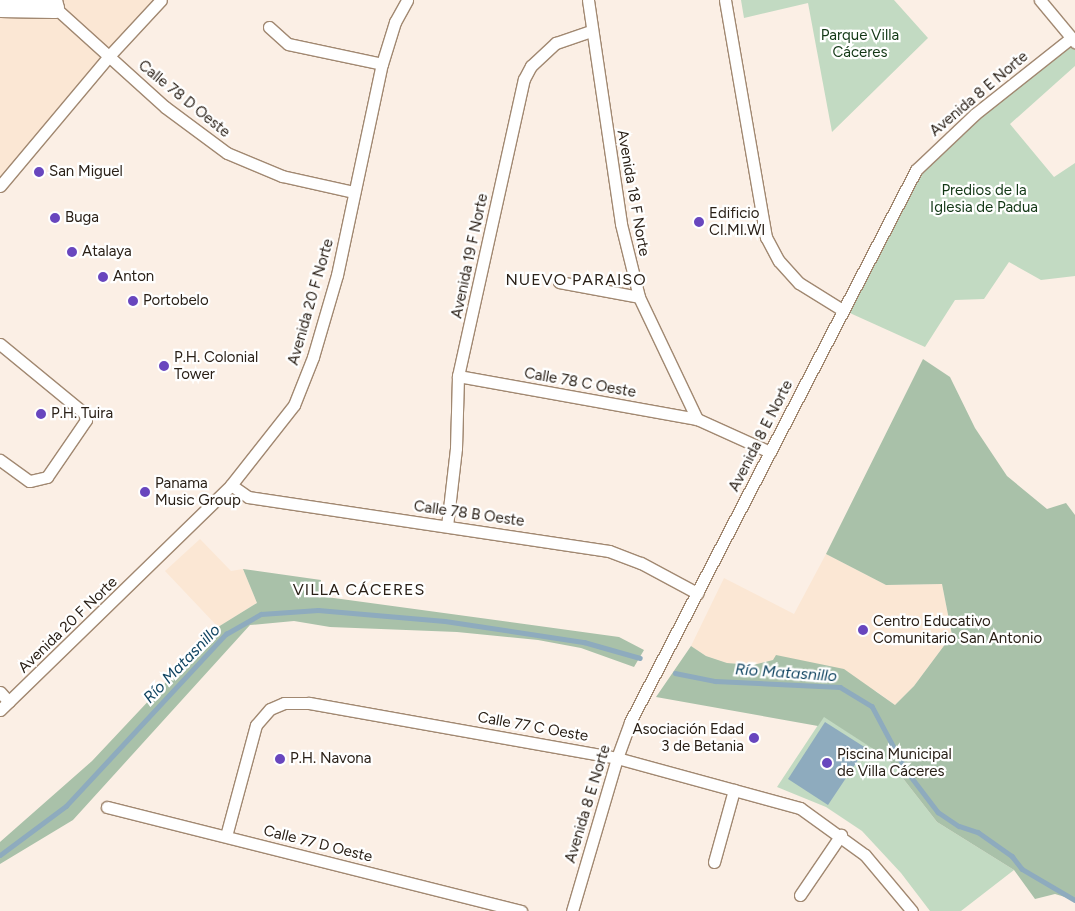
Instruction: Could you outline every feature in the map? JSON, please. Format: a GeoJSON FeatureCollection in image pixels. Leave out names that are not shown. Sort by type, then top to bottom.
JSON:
{"type":"FeatureCollection","features":[{"type":"Feature","properties":{"kind":"main road"},"geometry":{"type":"LineString","coordinates":[[0,7],[51,3]]}},
{"type":"Feature","properties":{"kind":"street"},"geometry":{"type":"LineString","coordinates":[[0,186],[109,56],[160,0]]}},
{"type":"Feature","properties":{"kind":"street","name":"Avenida 20 F Norte"},"geometry":{"type":"LineString","coordinates":[[0,710],[231,485],[294,404],[318,339],[354,192],[382,64],[395,22],[407,0]]}},
{"type":"Feature","properties":{"kind":"street","name":"Avenida 18 F Norte"},"geometry":{"type":"LineString","coordinates":[[588,0],[590,31],[622,224],[639,297],[697,419]]}},
{"type":"Feature","properties":{"kind":"street"},"geometry":{"type":"LineString","coordinates":[[725,0],[766,237],[779,261],[799,283],[842,309]]}},
{"type":"Feature","properties":{"kind":"street"},"geometry":{"type":"LineString","coordinates":[[1040,0],[1073,40]]}},
{"type":"Feature","properties":{"kind":"street","name":"Calle 78 D Oeste"},"geometry":{"type":"LineString","coordinates":[[51,3],[166,107],[227,153],[282,176],[354,192]]}},
{"type":"Feature","properties":{"kind":"street"},"geometry":{"type":"LineString","coordinates":[[269,27],[288,44],[382,64]]}},
{"type":"Feature","properties":{"kind":"street","name":"Avenida 19 F Norte"},"geometry":{"type":"LineString","coordinates":[[447,526],[456,448],[458,376],[524,80],[531,66],[556,43],[590,31]]}},
{"type":"Feature","properties":{"kind":"street","name":"Avenida 8 E Norte"},"geometry":{"type":"LineString","coordinates":[[572,911],[617,758],[630,722],[698,593],[842,309],[916,170],[975,114],[1073,40]]}},
{"type":"Feature","properties":{"kind":"street"},"geometry":{"type":"LineString","coordinates":[[559,282],[639,297]]}},
{"type":"Feature","properties":{"kind":"street"},"geometry":{"type":"LineString","coordinates":[[0,344],[84,413],[86,420],[47,477],[30,481],[0,460]]}},
{"type":"Feature","properties":{"kind":"street","name":"Calle 78 C Oeste"},"geometry":{"type":"LineString","coordinates":[[458,376],[697,419]]}},
{"type":"Feature","properties":{"kind":"street"},"geometry":{"type":"LineString","coordinates":[[697,419],[770,452]]}},
{"type":"Feature","properties":{"kind":"street","name":"Calle 78 B Oeste"},"geometry":{"type":"LineString","coordinates":[[231,485],[248,497],[609,551],[641,563],[698,593]]}},
{"type":"Feature","properties":{"kind":"street"},"geometry":{"type":"LineString","coordinates":[[0,692],[9,702]]}},
{"type":"Feature","properties":{"kind":"street","name":"Calle 77 C Oeste"},"geometry":{"type":"LineString","coordinates":[[226,836],[256,725],[270,709],[284,704],[309,703],[617,758],[800,808],[841,835],[865,855],[912,911]]}},
{"type":"Feature","properties":{"kind":"street"},"geometry":{"type":"LineString","coordinates":[[714,862],[734,790]]}},
{"type":"Feature","properties":{"kind":"street","name":"Calle 77 D Oeste"},"geometry":{"type":"LineString","coordinates":[[107,807],[521,911]]}},
{"type":"Feature","properties":{"kind":"street"},"geometry":{"type":"LineString","coordinates":[[800,895],[841,835]]}},
{"type":"Feature","properties":{"kind":"shaded area"},"geometry":{"type":"Polygon","coordinates":[[[52,0],[161,0],[0,186],[0,13],[52,0]]]}},
{"type":"Feature","properties":{"kind":"shaded area"},"geometry":{"type":"Polygon","coordinates":[[[200,539],[231,571],[243,569],[257,603],[218,627],[165,571],[200,539]]]}},
{"type":"Feature","properties":{"kind":"shaded area","name":"Centro Educativo Comunitario San Antonio"},"geometry":{"type":"Polygon","coordinates":[[[826,554],[886,585],[942,584],[952,635],[914,686],[895,705],[876,691],[773,660],[753,665],[727,663],[706,656],[691,646],[724,578],[794,614],[826,554]]]}},
{"type":"Feature","properties":{"kind":"green space","name":"Parque Villa Cáceres"},"geometry":{"type":"Polygon","coordinates":[[[741,0],[894,0],[928,38],[832,132],[808,3],[744,18],[741,0]]]}},
{"type":"Feature","properties":{"kind":"green space","name":"Predios de la Iglesia de Padua"},"geometry":{"type":"Polygon","coordinates":[[[1075,42],[1075,66],[1010,124],[1054,177],[1075,163],[1075,276],[1041,280],[1009,262],[984,299],[955,300],[925,347],[841,309],[916,170],[975,114],[1075,42]]]}},
{"type":"Feature","properties":{"kind":"green space"},"geometry":{"type":"Polygon","coordinates":[[[923,359],[950,377],[975,428],[1007,476],[1047,509],[1066,503],[1075,515],[1075,900],[1055,894],[1035,899],[1014,870],[937,822],[887,758],[824,717],[818,726],[656,697],[691,646],[706,656],[727,663],[753,665],[773,660],[776,655],[844,669],[895,705],[914,686],[952,635],[942,584],[886,585],[826,554],[923,359]]]}},
{"type":"Feature","properties":{"kind":"green space"},"geometry":{"type":"Polygon","coordinates":[[[243,569],[321,580],[319,596],[619,637],[644,650],[634,667],[581,648],[538,640],[457,632],[330,627],[294,621],[250,625],[73,820],[0,864],[0,842],[92,761],[218,627],[257,603],[243,569]]]}},
{"type":"Feature","properties":{"kind":"green space"},"geometry":{"type":"Polygon","coordinates":[[[824,716],[887,758],[937,822],[1014,870],[961,911],[930,911],[901,873],[862,831],[826,807],[777,787],[824,716]]]}},
{"type":"Feature","properties":{"kind":"water","name":"Piscina Municipal de Villa Cáceres"},"geometry":{"type":"Polygon","coordinates":[[[825,722],[866,748],[828,805],[788,779],[825,722]]]}},
{"type":"Feature","properties":{"kind":"waterway","name":"Río Matasnillo"},"geometry":{"type":"LineString","coordinates":[[0,855],[66,806],[226,634],[261,614],[318,610],[445,621],[584,642],[640,658]]}},
{"type":"Feature","properties":{"kind":"waterway","name":"Río Matasnillo"},"geometry":{"type":"LineString","coordinates":[[675,673],[715,681],[840,687],[872,706],[906,770],[938,812],[959,826],[978,832],[1012,856],[1022,869],[1075,900]]}},
{"type":"Feature","properties":{"kind":"place","name":"San Miguel"},"geometry":{"type":"Point","coordinates":[39,172]}},
{"type":"Feature","properties":{"kind":"place","name":"Buga"},"geometry":{"type":"Point","coordinates":[55,218]}},
{"type":"Feature","properties":{"kind":"place","name":"Edificio CI.MI.WI"},"geometry":{"type":"Point","coordinates":[699,222]}},
{"type":"Feature","properties":{"kind":"place","name":"Atalaya"},"geometry":{"type":"Point","coordinates":[72,252]}},
{"type":"Feature","properties":{"kind":"place","name":"Anton"},"geometry":{"type":"Point","coordinates":[103,277]}},
{"type":"Feature","properties":{"kind":"place","name":"Portobelo"},"geometry":{"type":"Point","coordinates":[133,301]}},
{"type":"Feature","properties":{"kind":"place","name":"P.H. Colonial Tower"},"geometry":{"type":"Point","coordinates":[164,366]}},
{"type":"Feature","properties":{"kind":"place","name":"P.H. Tuira"},"geometry":{"type":"Point","coordinates":[41,414]}},
{"type":"Feature","properties":{"kind":"place","name":"Panama Music Group"},"geometry":{"type":"Point","coordinates":[145,492]}},
{"type":"Feature","properties":{"kind":"place","name":"Centro Educativo Comunitario San Antonio"},"geometry":{"type":"Point","coordinates":[863,630]}},
{"type":"Feature","properties":{"kind":"place","name":"Asociación Edad 3 de Betania"},"geometry":{"type":"Point","coordinates":[754,738]}},
{"type":"Feature","properties":{"kind":"place","name":"P.H. Navona"},"geometry":{"type":"Point","coordinates":[280,759]}},
{"type":"Feature","properties":{"kind":"place","name":"Piscina Municipal de Villa Cáceres"},"geometry":{"type":"Point","coordinates":[827,763]}},
{"type":"Feature","properties":{"kind":"district","name":"NUEVO PARAISO"},"geometry":{"type":"Point","coordinates":[576,280]}},
{"type":"Feature","properties":{"kind":"district","name":"VILLA CÁCERES"},"geometry":{"type":"Point","coordinates":[359,590]}}]}
